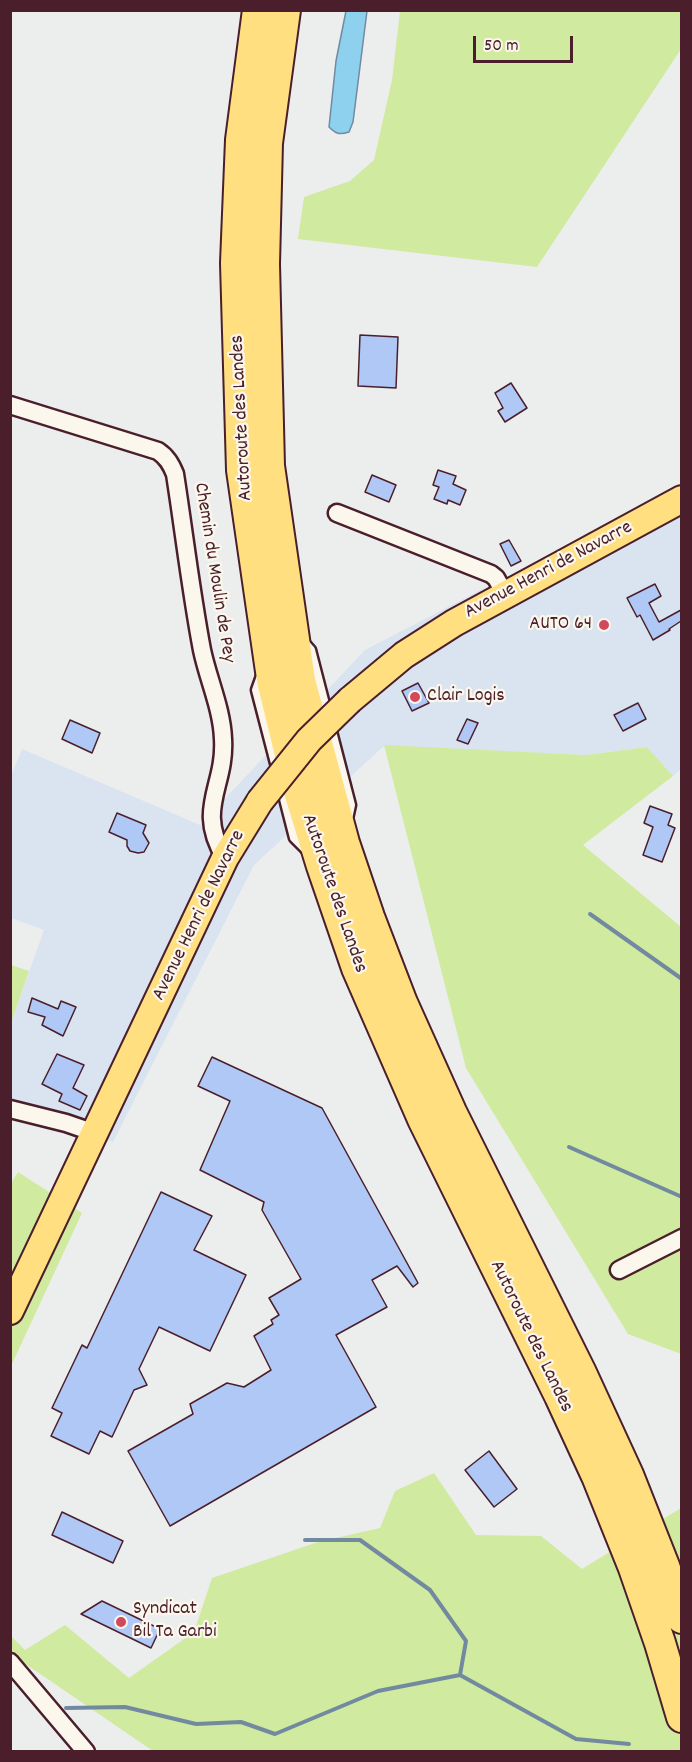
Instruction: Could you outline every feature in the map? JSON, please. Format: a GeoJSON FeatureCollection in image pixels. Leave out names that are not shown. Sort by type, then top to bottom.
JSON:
{"type":"FeatureCollection","features":[{"type":"Feature","properties":{"kind":"highway","name":"Autoroute des Landes"},"geometry":{"type":"LineString","coordinates":[[258,10],[241,140],[236,263],[242,470],[273,686],[299,791],[322,867],[357,968],[407,1085],[597,1476],[642,1589],[681,1717]]}},
{"type":"Feature","properties":{"kind":"highway","name":"Autoroute des Landes"},"geometry":{"type":"LineString","coordinates":[[285,10],[267,143],[264,264],[269,466],[300,681],[344,843],[402,1003],[447,1103],[581,1374],[628,1475],[664,1566],[681,1618]]}},
{"type":"Feature","properties":{"kind":"main road","name":"Avenue Henri de Navarre"},"geometry":{"type":"LineString","coordinates":[[10,1311],[225,858],[260,801],[309,740],[350,700],[404,655],[454,622],[681,499]]}},
{"type":"Feature","properties":{"kind":"street","name":"Chemin du Moulin de Pey"},"geometry":{"type":"LineString","coordinates":[[10,405],[158,451],[166,456],[171,464],[175,474],[202,651],[221,724],[222,762],[211,820],[218,846],[225,858]]}},
{"type":"Feature","properties":{"kind":"street"},"geometry":{"type":"LineString","coordinates":[[337,513],[491,574],[496,578],[505,594]]}},
{"type":"Feature","properties":{"kind":"street"},"geometry":{"type":"LineString","coordinates":[[10,1109],[95,1133]]}},
{"type":"Feature","properties":{"kind":"street"},"geometry":{"type":"LineString","coordinates":[[619,1270],[681,1238]]}},
{"type":"Feature","properties":{"kind":"street"},"geometry":{"type":"LineString","coordinates":[[10,1662],[86,1752]]}},
{"type":"Feature","properties":{"kind":"shaded area"},"geometry":{"type":"Polygon","coordinates":[[[681,486],[681,769],[673,776],[647,747],[586,755],[384,746],[254,865],[113,1142],[11,1109],[11,1023],[44,930],[11,918],[11,776],[22,749],[200,825],[365,650],[681,486]]]}},
{"type":"Feature","properties":{"kind":"green space"},"geometry":{"type":"Polygon","coordinates":[[[400,11],[681,11],[681,49],[537,267],[298,239],[304,197],[350,181],[374,160],[392,80],[400,11]]]}},
{"type":"Feature","properties":{"kind":"green space"},"geometry":{"type":"Polygon","coordinates":[[[384,745],[586,755],[647,747],[673,776],[583,845],[681,927],[681,1354],[628,1334],[466,1068],[384,745]]]}},
{"type":"Feature","properties":{"kind":"green space"},"geometry":{"type":"Polygon","coordinates":[[[10,965],[29,971],[11,1023],[10,965]]]}},
{"type":"Feature","properties":{"kind":"green space"},"geometry":{"type":"Polygon","coordinates":[[[18,1172],[82,1213],[11,1366],[10,1185],[18,1172]]]}},
{"type":"Feature","properties":{"kind":"green space"},"geometry":{"type":"Polygon","coordinates":[[[434,1473],[476,1535],[541,1536],[582,1569],[681,1508],[681,1751],[153,1751],[11,1654],[10,1635],[25,1650],[65,1625],[129,1678],[194,1632],[212,1578],[318,1542],[380,1528],[395,1491],[434,1473]]]}},
{"type":"Feature","properties":{"kind":"water"},"geometry":{"type":"Polygon","coordinates":[[[346,11],[367,11],[353,122],[349,132],[340,134],[329,127],[336,61],[346,11]]]}},
{"type":"Feature","properties":{"kind":"building"},"geometry":{"type":"Polygon","coordinates":[[[360,335],[398,337],[396,388],[358,386],[360,335]]]}},
{"type":"Feature","properties":{"kind":"building"},"geometry":{"type":"Polygon","coordinates":[[[511,383],[527,408],[505,422],[498,411],[503,408],[495,393],[511,383]]]}},
{"type":"Feature","properties":{"kind":"building"},"geometry":{"type":"Polygon","coordinates":[[[438,470],[456,476],[453,484],[466,490],[460,505],[448,500],[447,504],[434,499],[439,487],[433,485],[438,470]]]}},
{"type":"Feature","properties":{"kind":"building"},"geometry":{"type":"Polygon","coordinates":[[[372,475],[396,485],[389,502],[365,492],[372,475]]]}},
{"type":"Feature","properties":{"kind":"building"},"geometry":{"type":"Polygon","coordinates":[[[509,540],[521,561],[511,566],[500,544],[509,540]]]}},
{"type":"Feature","properties":{"kind":"building"},"geometry":{"type":"Polygon","coordinates":[[[655,584],[661,596],[649,603],[659,622],[681,610],[681,621],[653,640],[640,615],[637,617],[627,598],[655,584]]]}},
{"type":"Feature","properties":{"kind":"building","name":"Clair Logis"},"geometry":{"type":"Polygon","coordinates":[[[418,683],[429,703],[412,711],[402,691],[418,683]]]}},
{"type":"Feature","properties":{"kind":"building"},"geometry":{"type":"Polygon","coordinates":[[[638,703],[646,719],[623,731],[614,715],[638,703]]]}},
{"type":"Feature","properties":{"kind":"building"},"geometry":{"type":"Polygon","coordinates":[[[467,719],[478,723],[468,744],[457,740],[467,719]]]}},
{"type":"Feature","properties":{"kind":"building"},"geometry":{"type":"Polygon","coordinates":[[[70,720],[100,733],[92,753],[62,739],[70,720]]]}},
{"type":"Feature","properties":{"kind":"building"},"geometry":{"type":"Polygon","coordinates":[[[650,806],[672,814],[668,825],[675,828],[662,862],[643,855],[653,827],[644,823],[650,806]]]}},
{"type":"Feature","properties":{"kind":"building"},"geometry":{"type":"Polygon","coordinates":[[[117,813],[146,825],[143,833],[149,843],[144,852],[130,851],[127,840],[109,832],[117,813]]]}},
{"type":"Feature","properties":{"kind":"building"},"geometry":{"type":"Polygon","coordinates":[[[32,998],[58,1009],[61,1001],[76,1007],[63,1036],[42,1025],[45,1017],[28,1012],[32,998]]]}},
{"type":"Feature","properties":{"kind":"building"},"geometry":{"type":"Polygon","coordinates":[[[57,1054],[84,1065],[73,1088],[87,1096],[80,1110],[59,1101],[62,1094],[42,1084],[57,1054]]]}},
{"type":"Feature","properties":{"kind":"building"},"geometry":{"type":"Polygon","coordinates":[[[212,1057],[322,1108],[418,1283],[413,1287],[397,1266],[372,1280],[387,1307],[336,1335],[376,1407],[170,1526],[128,1451],[193,1414],[190,1404],[227,1383],[244,1387],[271,1370],[254,1336],[273,1324],[271,1320],[279,1315],[269,1298],[301,1279],[262,1210],[264,1202],[200,1170],[230,1101],[198,1086],[212,1057]]]}},
{"type":"Feature","properties":{"kind":"building"},"geometry":{"type":"Polygon","coordinates":[[[161,1192],[212,1216],[194,1250],[246,1275],[210,1351],[159,1327],[139,1369],[147,1385],[134,1390],[112,1437],[100,1431],[89,1454],[51,1436],[62,1413],[52,1408],[82,1345],[87,1348],[161,1192]]]}},
{"type":"Feature","properties":{"kind":"building"},"geometry":{"type":"Polygon","coordinates":[[[489,1451],[517,1489],[494,1507],[465,1470],[489,1451]]]}},
{"type":"Feature","properties":{"kind":"building"},"geometry":{"type":"Polygon","coordinates":[[[62,1512],[123,1541],[113,1563],[52,1535],[62,1512]]]}},
{"type":"Feature","properties":{"kind":"building","name":"Syndicat Bil Ta Garbi"},"geometry":{"type":"Polygon","coordinates":[[[102,1601],[160,1629],[151,1648],[81,1614],[102,1601]]]}},
{"type":"Feature","properties":{"kind":"waterway"},"geometry":{"type":"LineString","coordinates":[[590,914],[682,979]]}},
{"type":"Feature","properties":{"kind":"waterway"},"geometry":{"type":"LineString","coordinates":[[569,1147],[682,1197]]}},
{"type":"Feature","properties":{"kind":"waterway"},"geometry":{"type":"LineString","coordinates":[[305,1540],[360,1540],[430,1590],[466,1641],[460,1675]]}},
{"type":"Feature","properties":{"kind":"waterway"},"geometry":{"type":"LineString","coordinates":[[66,1708],[125,1707],[196,1724],[241,1722],[275,1734],[378,1691],[460,1675],[576,1739],[629,1744]]}},
{"type":"Feature","properties":{"kind":"place","name":"AUTO 64"},"geometry":{"type":"Point","coordinates":[604,625]}},
{"type":"Feature","properties":{"kind":"place","name":"Clair Logis"},"geometry":{"type":"Point","coordinates":[415,697]}},
{"type":"Feature","properties":{"kind":"place","name":"Syndicat Bil Ta Garbi"},"geometry":{"type":"Point","coordinates":[121,1622]}}]}
